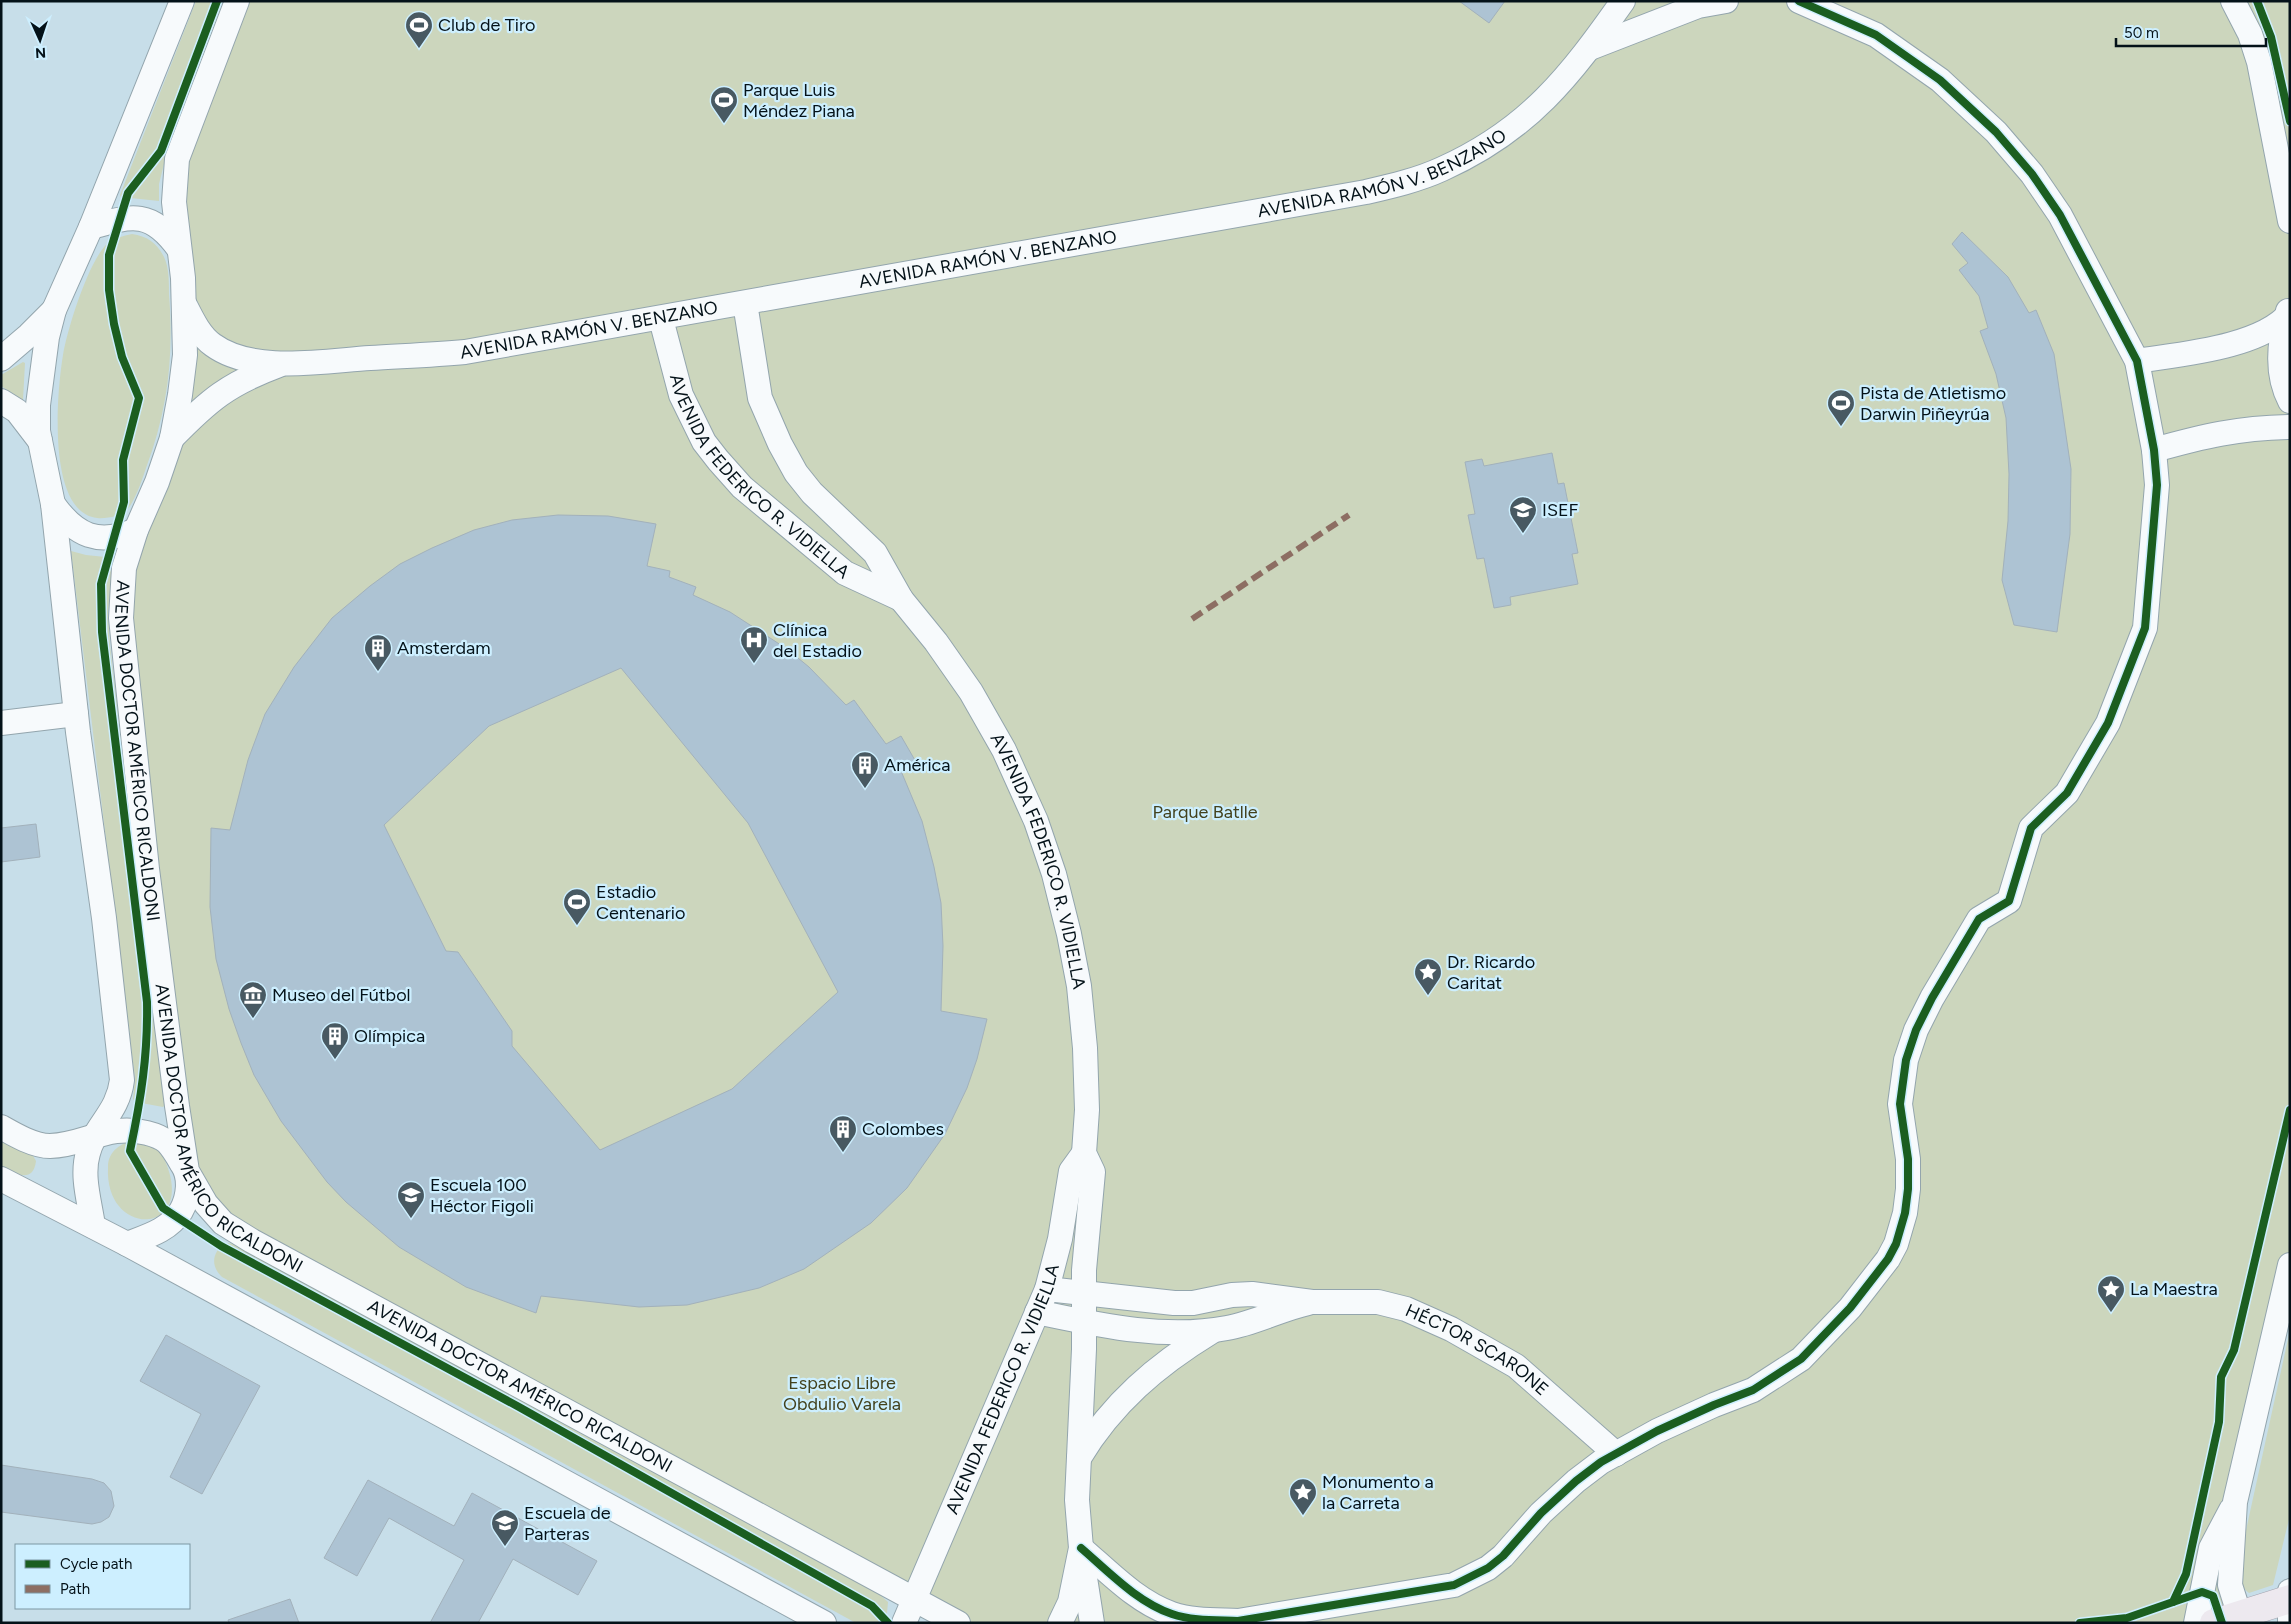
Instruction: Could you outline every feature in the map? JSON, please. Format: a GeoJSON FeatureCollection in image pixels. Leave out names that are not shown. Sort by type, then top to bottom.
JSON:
{"type":"FeatureCollection","features":[{"type":"Feature","properties":{"kind":"main road"},"geometry":{"type":"LineString","coordinates":[[2232,1620],[2287,1607]]}},
{"type":"Feature","properties":{"kind":"street"},"geometry":{"type":"LineString","coordinates":[[93,1226],[85,1166],[88,1151],[96,1135],[118,1102],[122,1080],[104,918],[76,714],[53,504],[40,441],[38,405],[47,337],[54,310],[91,227],[182,1]]}},
{"type":"Feature","properties":{"kind":"street","name":"AVENIDA DOCTOR AMÉRICO RICALDONI"},"geometry":{"type":"LineString","coordinates":[[237,1],[177,159],[174,202],[184,303],[185,355],[172,438],[157,482],[136,530],[124,568],[121,618],[147,869],[187,1171],[206,1204],[223,1223],[252,1241],[958,1623]]}},
{"type":"Feature","properties":{"kind":"street","name":"AVENIDA RAMÓN V. BENZANO"},"geometry":{"type":"LineString","coordinates":[[184,303],[203,335],[214,345],[237,358],[283,364],[465,352],[662,319],[1321,201],[1408,181],[1441,170],[1472,154],[1523,121],[1554,91],[1590,48],[1623,1]]}},
{"type":"Feature","properties":{"kind":"street"},"geometry":{"type":"LineString","coordinates":[[1590,48],[1698,6],[1726,1]]}},
{"type":"Feature","properties":{"kind":"street"},"geometry":{"type":"LineString","coordinates":[[1081,1548],[1138,1597],[1173,1615],[1206,1620],[1238,1621],[1454,1585],[1493,1564],[1509,1551],[1541,1513],[1576,1481],[1616,1454],[1657,1431],[1714,1405],[1753,1390],[1801,1359],[1850,1308],[1888,1259],[1896,1244],[1905,1213],[1908,1189],[1908,1159],[1900,1104],[1906,1060],[1916,1030],[1932,998],[1980,919],[2009,901],[2031,828],[2067,794],[2108,723],[2145,628],[2157,485],[2154,450],[2137,361],[2060,215],[2032,174],[1996,132],[1940,80],[1876,35],[1799,1]]}},
{"type":"Feature","properties":{"kind":"street"},"geometry":{"type":"LineString","coordinates":[[2233,1],[2250,34],[2259,62],[2286,181],[2290,221]]}},
{"type":"Feature","properties":{"kind":"street"},"geometry":{"type":"LineString","coordinates":[[91,227],[123,218],[144,219],[166,232],[179,249]]}},
{"type":"Feature","properties":{"kind":"street","name":"AVENIDA FEDERICO R. VIDIELLA"},"geometry":{"type":"LineString","coordinates":[[745,303],[760,398],[780,444],[796,473],[812,493],[875,553],[901,599],[953,665],[971,692],[1004,750],[1036,821],[1054,874],[1069,934],[1079,986],[1085,1048],[1087,1110],[1084,1153],[1093,1172],[1084,1293],[1076,1500],[1092,1623]]}},
{"type":"Feature","properties":{"kind":"street"},"geometry":{"type":"LineString","coordinates":[[1,359],[29,336],[54,310]]}},
{"type":"Feature","properties":{"kind":"street"},"geometry":{"type":"LineString","coordinates":[[2137,361],[2211,349],[2264,333],[2289,313]]}},
{"type":"Feature","properties":{"kind":"street"},"geometry":{"type":"LineString","coordinates":[[2289,313],[2279,359],[2282,381],[2290,401]]}},
{"type":"Feature","properties":{"kind":"street","name":"AVENIDA FEDERICO R. VIDIELLA"},"geometry":{"type":"LineString","coordinates":[[662,319],[681,395],[704,442],[718,460],[742,486],[845,573],[901,599]]}},
{"type":"Feature","properties":{"kind":"street","name":"AVENIDA RAMÓN V. BENZANO"},"geometry":{"type":"LineString","coordinates":[[172,438],[205,404],[228,388],[251,375],[283,364]]}},
{"type":"Feature","properties":{"kind":"street"},"geometry":{"type":"LineString","coordinates":[[1,401],[17,411],[40,441]]}},
{"type":"Feature","properties":{"kind":"street"},"geometry":{"type":"LineString","coordinates":[[2154,450],[2229,431],[2290,427]]}},
{"type":"Feature","properties":{"kind":"street"},"geometry":{"type":"LineString","coordinates":[[53,504],[65,521],[74,529],[90,536],[120,537],[136,530]]}},
{"type":"Feature","properties":{"kind":"street"},"geometry":{"type":"LineString","coordinates":[[1,723],[76,714]]}},
{"type":"Feature","properties":{"kind":"street"},"geometry":{"type":"LineString","coordinates":[[1,1127],[36,1144],[49,1146],[62,1145],[109,1131],[135,1130],[158,1136],[168,1143],[187,1171],[188,1194],[185,1204],[175,1220],[156,1232],[127,1244]]}},
{"type":"Feature","properties":{"kind":"street","name":"AVENIDA FEDERICO R. VIDIELLA"},"geometry":{"type":"LineString","coordinates":[[904,1623],[916,1600],[1047,1289],[1060,1239],[1071,1171],[1084,1153]]}},
{"type":"Feature","properties":{"kind":"street"},"geometry":{"type":"LineString","coordinates":[[1,1179],[127,1244],[824,1623]]}},
{"type":"Feature","properties":{"kind":"street"},"geometry":{"type":"LineString","coordinates":[[2232,1620],[2230,1585],[2235,1502],[2290,1265]]}},
{"type":"Feature","properties":{"kind":"street","name":"HÉCTOR SCARONE"},"geometry":{"type":"LineString","coordinates":[[1047,1289],[1174,1303],[1193,1303],[1232,1295],[1252,1294],[1312,1302],[1378,1302],[1406,1310],[1451,1329],[1516,1366],[1616,1454]]}},
{"type":"Feature","properties":{"kind":"street","name":"HÉCTOR SCARONE"},"geometry":{"type":"LineString","coordinates":[[1037,1312],[1084,1322],[1170,1333],[1229,1328],[1312,1302]]}},
{"type":"Feature","properties":{"kind":"street","name":"HÉCTOR SCARONE"},"geometry":{"type":"LineString","coordinates":[[1078,1459],[1094,1434],[1141,1381],[1165,1362],[1214,1330]]}},
{"type":"Feature","properties":{"kind":"street"},"geometry":{"type":"LineString","coordinates":[[2196,1623],[2211,1548],[2235,1502]]}},
{"type":"Feature","properties":{"kind":"street","name":"AVENIDA FEDERICO R. VIDIELLA"},"geometry":{"type":"LineString","coordinates":[[1060,1623],[1070,1602],[1081,1548]]}},
{"type":"Feature","properties":{"kind":"green space"},"geometry":{"type":"Polygon","coordinates":[[[196,1],[223,1],[167,152],[159,184],[159,201],[121,197],[120,195],[196,1]]]}},
{"type":"Feature","properties":{"kind":"green space","name":"Parque Batlle"},"geometry":{"type":"Polygon","coordinates":[[[237,1],[2233,1],[2290,221],[2290,1265],[2235,1502],[2239,1615],[2214,1623],[958,1623],[206,1204],[177,1106],[121,618],[180,395],[174,202],[237,1]]]}},
{"type":"Feature","properties":{"kind":"green space"},"geometry":{"type":"Polygon","coordinates":[[[2246,1],[2290,1],[2290,155],[2287,149],[2246,1]]]}},
{"type":"Feature","properties":{"kind":"green space"},"geometry":{"type":"Polygon","coordinates":[[[132,234],[147,238],[155,244],[167,265],[171,339],[168,382],[154,446],[133,502],[120,514],[106,518],[97,518],[81,511],[69,495],[62,473],[58,421],[63,355],[74,313],[86,279],[101,251],[116,238],[132,234]]]}},
{"type":"Feature","properties":{"kind":"green space"},"geometry":{"type":"Polygon","coordinates":[[[23,362],[25,363],[23,400],[1,386],[1,375],[23,362]]]}},
{"type":"Feature","properties":{"kind":"green space"},"geometry":{"type":"Polygon","coordinates":[[[71,551],[86,555],[115,558],[108,612],[110,646],[165,1105],[163,1107],[136,1102],[133,1099],[135,1079],[71,551]]]}},
{"type":"Feature","properties":{"kind":"green space"},"geometry":{"type":"Polygon","coordinates":[[[1,1136],[32,1154],[36,1161],[31,1173],[27,1175],[17,1174],[1,1166],[1,1136]]]}},
{"type":"Feature","properties":{"kind":"green space"},"geometry":{"type":"Polygon","coordinates":[[[135,1140],[158,1147],[170,1176],[171,1198],[164,1212],[151,1219],[136,1218],[121,1209],[111,1192],[108,1167],[110,1156],[120,1146],[135,1140]]]}},
{"type":"Feature","properties":{"kind":"green space"},"geometry":{"type":"Polygon","coordinates":[[[226,1243],[238,1244],[879,1594],[888,1602],[887,1613],[881,1623],[856,1623],[222,1277],[214,1264],[214,1259],[221,1246],[226,1243]]]}},
{"type":"Feature","properties":{"kind":"green space"},"geometry":{"type":"Polygon","coordinates":[[[2290,1330],[2290,1515],[2273,1585],[2249,1593],[2245,1590],[2241,1581],[2241,1553],[2290,1330]]]}},
{"type":"Feature","properties":{"kind":"building"},"geometry":{"type":"Polygon","coordinates":[[[1459,1],[1505,1],[1489,23],[1459,1]]]}},
{"type":"Feature","properties":{"kind":"building"},"geometry":{"type":"Polygon","coordinates":[[[1962,232],[2008,277],[2029,313],[2036,310],[2054,354],[2071,469],[2070,534],[2057,632],[2014,625],[2002,580],[2008,521],[2009,474],[2006,418],[1996,374],[1980,331],[1988,328],[1979,296],[1959,270],[1968,263],[1952,244],[1962,232]]]}},
{"type":"Feature","properties":{"kind":"building","name":"ISEF"},"geometry":{"type":"Polygon","coordinates":[[[1552,453],[1558,484],[1564,483],[1578,553],[1572,554],[1578,584],[1510,597],[1511,605],[1494,608],[1484,558],[1477,559],[1468,515],[1475,514],[1465,462],[1482,459],[1484,466],[1552,453]]]}},
{"type":"Feature","properties":{"kind":"building","name":"Estadio Centenario"},"geometry":{"type":"Polygon","coordinates":[[[558,515],[608,516],[656,524],[647,566],[670,571],[669,577],[696,587],[693,595],[730,612],[787,649],[809,667],[846,705],[854,700],[886,744],[901,736],[916,762],[901,771],[922,821],[941,903],[943,946],[941,1011],[987,1019],[977,1059],[967,1088],[945,1134],[907,1188],[871,1223],[804,1269],[759,1288],[687,1305],[639,1307],[541,1296],[536,1313],[466,1287],[399,1247],[346,1202],[327,1182],[281,1121],[254,1075],[229,1009],[216,959],[210,907],[211,828],[230,830],[248,760],[265,714],[294,667],[332,618],[370,586],[400,564],[432,548],[474,530],[512,520],[558,515]],[[621,668],[489,726],[384,825],[446,951],[458,952],[512,1031],[512,1046],[600,1150],[732,1089],[838,992],[748,823],[621,668]]]}},
{"type":"Feature","properties":{"kind":"building"},"geometry":{"type":"Polygon","coordinates":[[[36,824],[40,857],[1,862],[1,828],[36,824]]]}},
{"type":"Feature","properties":{"kind":"building"},"geometry":{"type":"Polygon","coordinates":[[[166,1335],[260,1386],[202,1494],[170,1477],[201,1414],[140,1381],[166,1335]]]}},
{"type":"Feature","properties":{"kind":"building"},"geometry":{"type":"Polygon","coordinates":[[[1,1465],[92,1479],[104,1483],[111,1491],[114,1506],[109,1517],[101,1522],[92,1524],[1,1512],[1,1465]]]}},
{"type":"Feature","properties":{"kind":"building"},"geometry":{"type":"Polygon","coordinates":[[[368,1480],[454,1526],[472,1493],[597,1561],[578,1595],[513,1559],[478,1623],[430,1623],[464,1560],[389,1518],[357,1576],[324,1558],[368,1480]]]}},
{"type":"Feature","properties":{"kind":"building"},"geometry":{"type":"Polygon","coordinates":[[[290,1599],[299,1623],[229,1623],[228,1620],[290,1599]]]}},
{"type":"Feature","properties":{"kind":"marked path"},"geometry":{"type":"LineString","coordinates":[[1192,619],[1349,515]]}},
{"type":"Feature","properties":{"kind":"cycle path"},"geometry":{"type":"LineString","coordinates":[[217,1],[161,151],[128,193],[109,255],[109,290],[114,324],[122,357],[139,398],[123,460],[124,502],[101,584],[102,632],[147,1002],[143,1077],[130,1151],[163,1208],[221,1246],[519,1407],[872,1606],[888,1623]]}},
{"type":"Feature","properties":{"kind":"cycle path"},"geometry":{"type":"LineString","coordinates":[[1081,1548],[1124,1586],[1147,1602],[1172,1614],[1196,1619],[1238,1621],[1454,1585],[1488,1568],[1503,1556],[1541,1513],[1576,1481],[1601,1462],[1657,1431],[1714,1405],[1753,1390],[1801,1359],[1850,1308],[1888,1259],[1896,1244],[1905,1213],[1908,1189],[1908,1159],[1900,1104],[1906,1060],[1916,1030],[1932,998],[1979,919],[2009,901],[2031,828],[2067,793],[2108,723],[2145,628],[2157,485],[2154,450],[2137,361],[2060,215],[2032,174],[1996,132],[1940,80],[1876,35],[1799,1]]}},
{"type":"Feature","properties":{"kind":"cycle path"},"geometry":{"type":"LineString","coordinates":[[2257,1],[2271,37],[2290,121]]}},
{"type":"Feature","properties":{"kind":"cycle path"},"geometry":{"type":"LineString","coordinates":[[2080,1623],[2127,1618],[2173,1602],[2186,1574],[2219,1422],[2221,1377],[2234,1350],[2290,1110]]}},
{"type":"Feature","properties":{"kind":"cycle path"},"geometry":{"type":"LineString","coordinates":[[2173,1602],[2202,1592],[2213,1596],[2222,1623]]}},
{"type":"Feature","properties":{"kind":"place","name":"Club de Tiro"},"geometry":{"type":"Point","coordinates":[419,49]}},
{"type":"Feature","properties":{"kind":"place","name":"Parque Luis Méndez Piana"},"geometry":{"type":"Point","coordinates":[724,124]}},
{"type":"Feature","properties":{"kind":"place","name":"Pista de Atletismo Darwin Piñeyrúa"},"geometry":{"type":"Point","coordinates":[1841,427]}},
{"type":"Feature","properties":{"kind":"place","name":"ISEF"},"geometry":{"type":"Point","coordinates":[1523,534]}},
{"type":"Feature","properties":{"kind":"place","name":"Clínica del Estadio"},"geometry":{"type":"Point","coordinates":[754,664]}},
{"type":"Feature","properties":{"kind":"place","name":"Amsterdam"},"geometry":{"type":"Point","coordinates":[378,672]}},
{"type":"Feature","properties":{"kind":"place","name":"América"},"geometry":{"type":"Point","coordinates":[865,789]}},
{"type":"Feature","properties":{"kind":"place","name":"Estadio Centenario"},"geometry":{"type":"Point","coordinates":[577,926]}},
{"type":"Feature","properties":{"kind":"place","name":"Dr. Ricardo Caritat"},"geometry":{"type":"Point","coordinates":[1428,996]}},
{"type":"Feature","properties":{"kind":"place","name":"Museo del Fútbol"},"geometry":{"type":"Point","coordinates":[253,1019]}},
{"type":"Feature","properties":{"kind":"place","name":"Olímpica"},"geometry":{"type":"Point","coordinates":[335,1060]}},
{"type":"Feature","properties":{"kind":"place","name":"Colombes"},"geometry":{"type":"Point","coordinates":[843,1153]}},
{"type":"Feature","properties":{"kind":"place","name":"Escuela 100 Héctor Figoli"},"geometry":{"type":"Point","coordinates":[411,1219]}},
{"type":"Feature","properties":{"kind":"place","name":"La Maestra"},"geometry":{"type":"Point","coordinates":[2111,1313]}},
{"type":"Feature","properties":{"kind":"place","name":"Monumento a la Carreta"},"geometry":{"type":"Point","coordinates":[1303,1516]}},
{"type":"Feature","properties":{"kind":"place","name":"Escuela de Parteras"},"geometry":{"type":"Point","coordinates":[505,1547]}},
{"type":"Feature","properties":{"kind":"park label","name":"Espacio Libre Obdulio Varela"},"geometry":{"type":"Point","coordinates":[842,1394]}}]}
